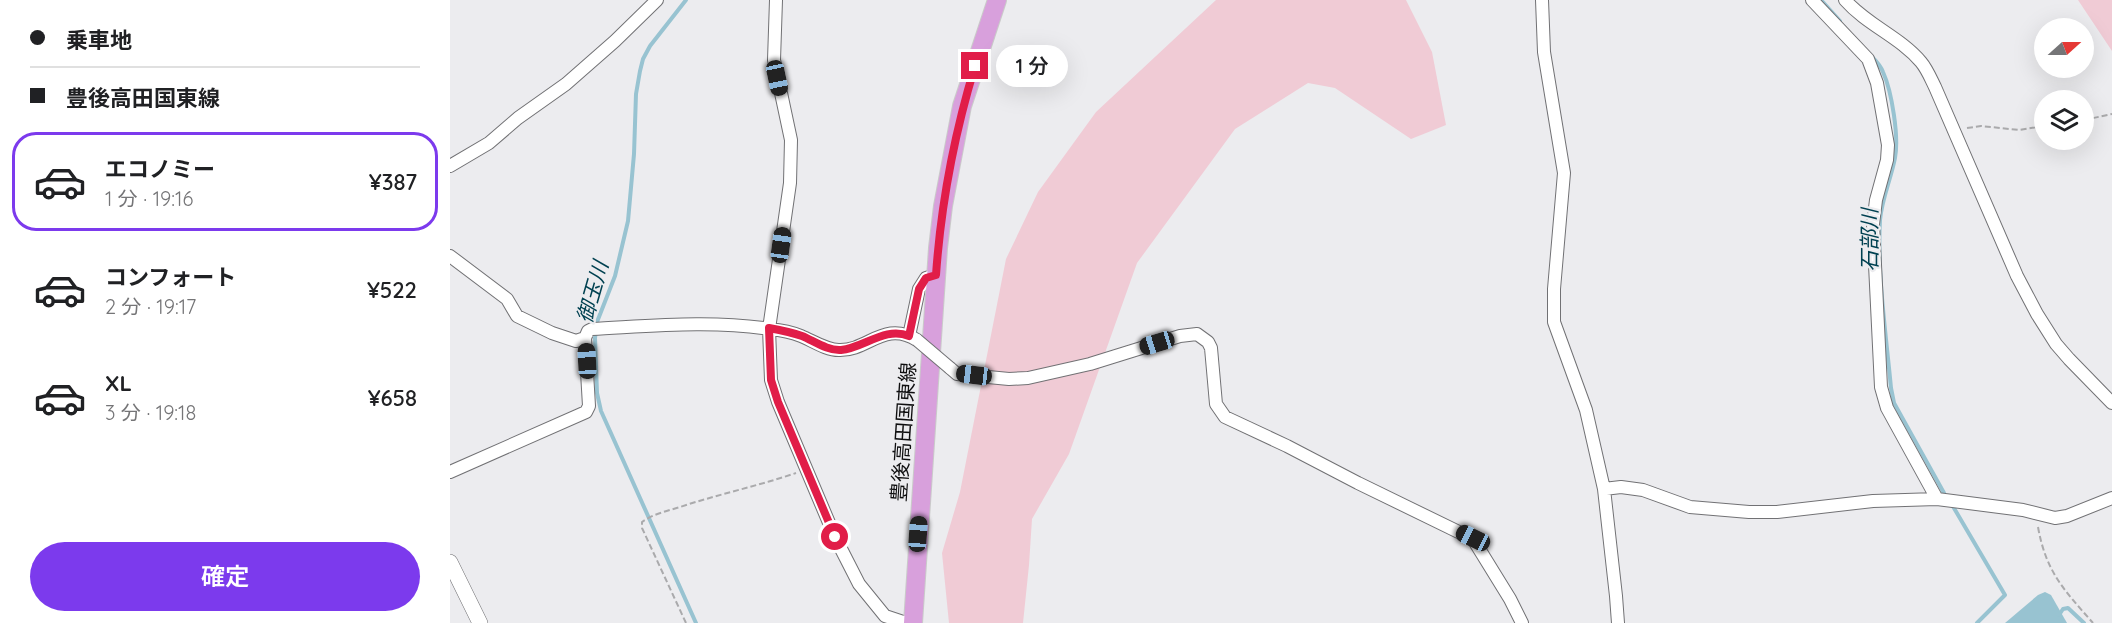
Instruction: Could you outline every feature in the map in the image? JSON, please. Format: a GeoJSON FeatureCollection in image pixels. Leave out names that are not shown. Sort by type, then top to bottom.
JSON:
{"type":"FeatureCollection","features":[{"type":"Feature","properties":{"kind":"main road","name":"豊後高田国東線"},"geometry":{"type":"LineString","coordinates":[[913,623],[936,275],[943,206],[962,106],[997,0]]}},
{"type":"Feature","properties":{"kind":"street"},"geometry":{"type":"LineString","coordinates":[[450,166],[489,143],[518,118],[566,84],[657,0]]}},
{"type":"Feature","properties":{"kind":"street"},"geometry":{"type":"LineString","coordinates":[[776,0],[774,60],[791,140],[789,183],[769,328],[771,380],[778,402],[835,537],[859,584],[885,616],[913,623]]}},
{"type":"Feature","properties":{"kind":"street"},"geometry":{"type":"LineString","coordinates":[[1542,0],[1544,52],[1564,173],[1554,289],[1554,322],[1586,410],[1604,489],[1618,623]]}},
{"type":"Feature","properties":{"kind":"street"},"geometry":{"type":"LineString","coordinates":[[1812,0],[1868,60],[1877,83],[1888,145],[1873,225],[1881,387],[1887,408],[1937,499]]}},
{"type":"Feature","properties":{"kind":"street"},"geometry":{"type":"LineString","coordinates":[[1845,0],[1855,11],[1887,33],[1921,62],[1935,87],[1969,162],[2017,276],[2037,314],[2056,344],[2112,404]]}},
{"type":"Feature","properties":{"kind":"street"},"geometry":{"type":"LineString","coordinates":[[450,256],[507,299],[517,316],[552,333],[576,341],[592,332],[689,324],[769,328],[800,335],[833,350],[843,350],[890,334],[900,333],[913,338],[957,374],[1008,379],[1028,378],[1090,364],[1180,336],[1197,334],[1208,342],[1211,348],[1216,404],[1224,417],[1473,538],[1522,623]]}},
{"type":"Feature","properties":{"kind":"street"},"geometry":{"type":"LineString","coordinates":[[913,338],[919,289],[926,278],[936,275]]}},
{"type":"Feature","properties":{"kind":"street"},"geometry":{"type":"LineString","coordinates":[[450,472],[589,410],[592,332]]}},
{"type":"Feature","properties":{"kind":"street"},"geometry":{"type":"LineString","coordinates":[[1604,489],[1621,487],[1643,490],[1690,507],[1749,512],[1777,512],[1873,501],[1937,499],[2023,510],[2055,518],[2067,516],[2112,498]]}},
{"type":"Feature","properties":{"kind":"street"},"geometry":{"type":"LineString","coordinates":[[450,562],[480,623]]}},
{"type":"Feature","properties":{"kind":"path"},"geometry":{"type":"LineString","coordinates":[[2094,118],[2112,114]]}},
{"type":"Feature","properties":{"kind":"path"},"geometry":{"type":"LineString","coordinates":[[1953,131],[1981,126],[2019,130],[2034,128]]}},
{"type":"Feature","properties":{"kind":"path"},"geometry":{"type":"LineString","coordinates":[[686,623],[642,528],[644,520],[702,500],[766,484],[806,469]]}},
{"type":"Feature","properties":{"kind":"path"},"geometry":{"type":"LineString","coordinates":[[2036,515],[2041,544],[2049,567],[2062,588],[2093,623]]}},
{"type":"Feature","properties":{"kind":"shaded area"},"geometry":{"type":"Polygon","coordinates":[[[1216,0],[1406,0],[1432,52],[1446,125],[1411,139],[1335,88],[1308,83],[1235,129],[1137,263],[1069,454],[1032,519],[1023,623],[949,623],[942,553],[960,492],[1006,259],[1038,192],[1096,112],[1216,0]]]}},
{"type":"Feature","properties":{"kind":"shaded area"},"geometry":{"type":"Polygon","coordinates":[[[2078,0],[2112,0],[2112,51],[2094,24],[2094,18],[2090,18],[2078,0]]]}},
{"type":"Feature","properties":{"kind":"water"},"geometry":{"type":"Polygon","coordinates":[[[2045,592],[2051,595],[2067,623],[2005,623],[2038,595],[2045,592]]]}},
{"type":"Feature","properties":{"kind":"waterway","name":"御玉川"},"geometry":{"type":"LineString","coordinates":[[686,0],[650,46],[643,59],[636,94],[628,221],[615,276],[597,322],[595,338],[597,393],[601,411],[696,623]]}},
{"type":"Feature","properties":{"kind":"waterway","name":"石部川"},"geometry":{"type":"LineString","coordinates":[[1821,0],[1840,21]]}},
{"type":"Feature","properties":{"kind":"waterway","name":"石部川"},"geometry":{"type":"LineString","coordinates":[[1873,58],[1882,70],[1889,91],[1896,139],[1895,158],[1881,212],[1879,241],[1891,388],[1894,403],[1944,493]]}},
{"type":"Feature","properties":{"kind":"waterway","name":"石部川"},"geometry":{"type":"LineString","coordinates":[[1951,503],[2005,595],[1977,623]]}},
{"type":"Feature","properties":{"kind":"waterway","name":"石部川"},"geometry":{"type":"LineString","coordinates":[[2059,615],[2063,609],[2068,608],[2084,623]]}},
{"type":"Feature","properties":{"kind":"route"},"geometry":{"type":"LineString","coordinates":[[835,537],[778,402],[771,380],[769,328],[800,335],[833,350],[843,350],[890,334],[900,333],[909,336],[922,282],[936,275],[943,206],[951,159],[962,106],[975,66]]}}]}
